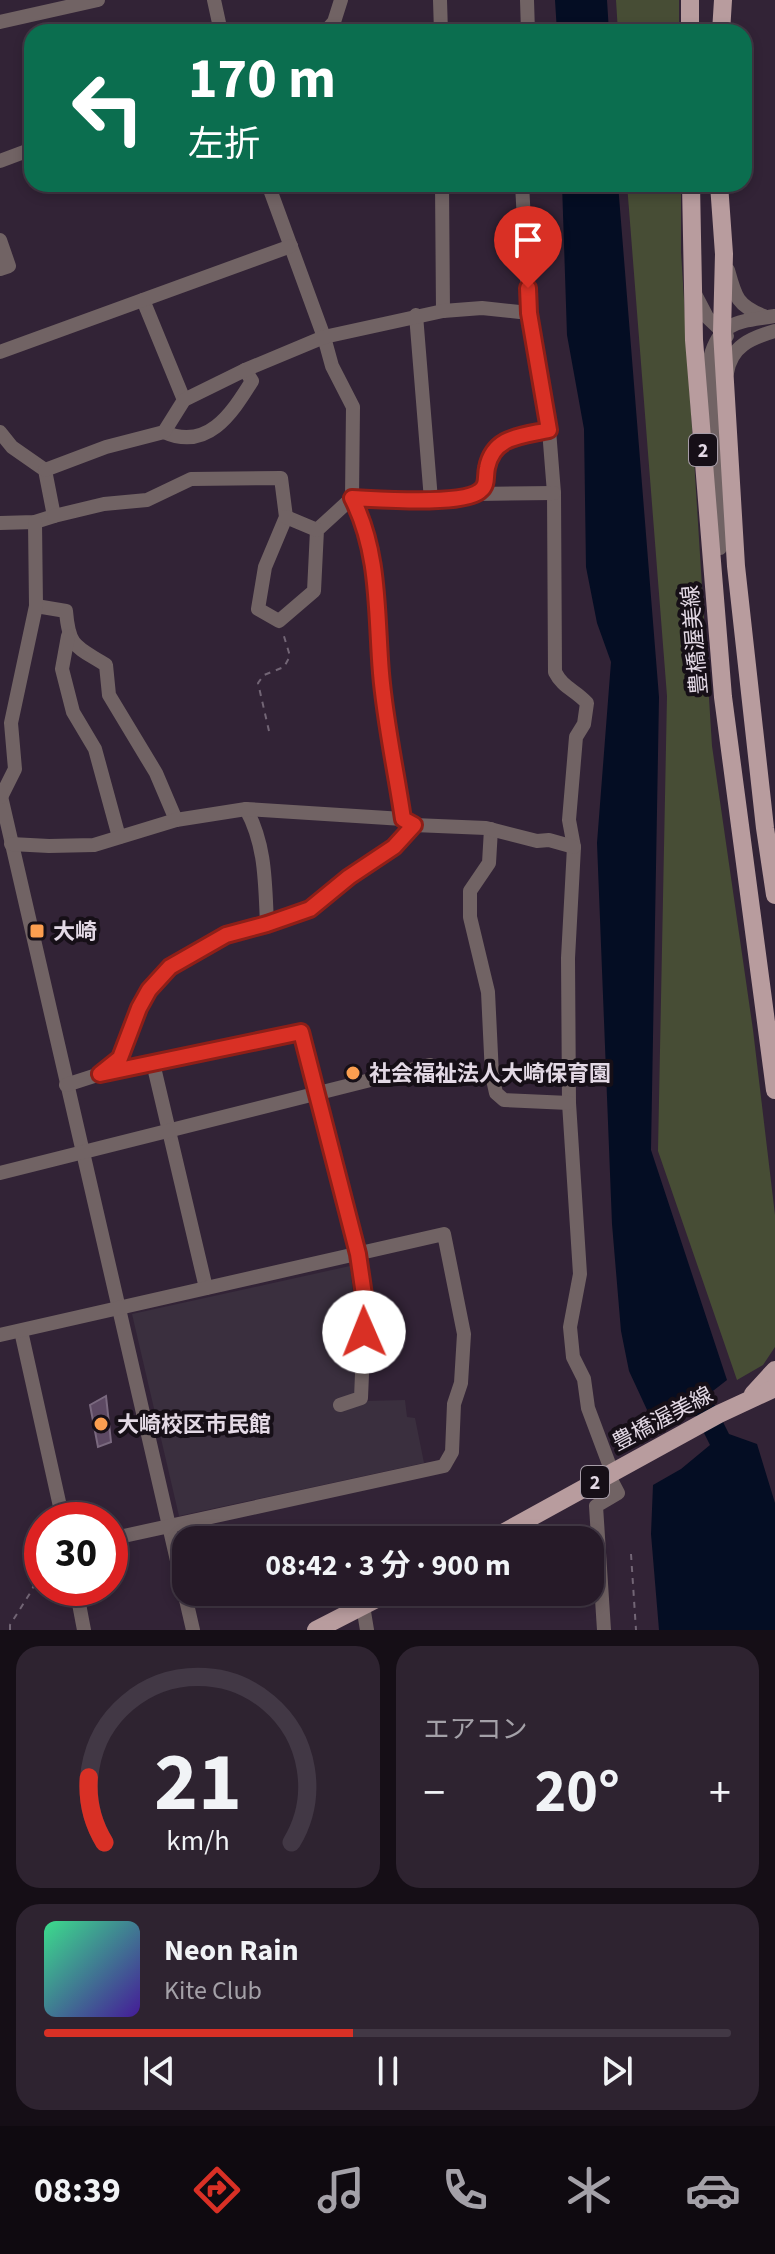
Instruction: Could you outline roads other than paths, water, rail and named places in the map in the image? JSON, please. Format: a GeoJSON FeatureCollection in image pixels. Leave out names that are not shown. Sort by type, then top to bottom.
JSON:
{"type":"FeatureCollection","features":[{"type":"Feature","properties":{"kind":"main road"},"geometry":{"type":"LineString","coordinates":[[690,0],[690,24]]}},
{"type":"Feature","properties":{"kind":"main road"},"geometry":{"type":"LineString","coordinates":[[722,24],[723,0]]}},
{"type":"Feature","properties":{"kind":"main road","name":"豊橋渥美線"},"geometry":{"type":"LineString","coordinates":[[691,192],[694,340],[725,716],[775,1090]]}},
{"type":"Feature","properties":{"kind":"main road","name":"2"},"geometry":{"type":"LineString","coordinates":[[720,192],[724,254],[721,276],[722,332],[736,566],[775,895]]}},
{"type":"Feature","properties":{"kind":"main road"},"geometry":{"type":"LineString","coordinates":[[746,1402],[775,1370]]}},
{"type":"Feature","properties":{"kind":"main road","name":"豊橋渥美線"},"geometry":{"type":"LineString","coordinates":[[515,1526],[719,1414],[775,1388]]}},
{"type":"Feature","properties":{"kind":"main road"},"geometry":{"type":"LineString","coordinates":[[316,1630],[363,1606]]}},
{"type":"Feature","properties":{"kind":"street"},"geometry":{"type":"LineString","coordinates":[[0,22],[98,0]]}},
{"type":"Feature","properties":{"kind":"street"},"geometry":{"type":"LineString","coordinates":[[214,0],[219,24]]}},
{"type":"Feature","properties":{"kind":"street"},"geometry":{"type":"LineString","coordinates":[[332,24],[341,0]]}},
{"type":"Feature","properties":{"kind":"street"},"geometry":{"type":"LineString","coordinates":[[440,0],[441,24]]}},
{"type":"Feature","properties":{"kind":"street"},"geometry":{"type":"LineString","coordinates":[[527,0],[528,24]]}},
{"type":"Feature","properties":{"kind":"street"},"geometry":{"type":"LineString","coordinates":[[0,161],[24,152]]}},
{"type":"Feature","properties":{"kind":"street"},"geometry":{"type":"LineString","coordinates":[[100,1074],[120,1058],[139,1008],[149,990],[170,967],[226,935],[310,909],[349,877],[394,847],[409,822],[381,675],[377,588],[365,523],[352,498],[353,407],[332,366],[271,192]]}},
{"type":"Feature","properties":{"kind":"street"},"geometry":{"type":"LineString","coordinates":[[442,192],[443,311]]}},
{"type":"Feature","properties":{"kind":"street"},"geometry":{"type":"LineString","coordinates":[[522,192],[529,313],[549,430],[554,493],[555,672],[560,683],[576,691],[587,703],[584,724],[576,737],[569,820],[574,847],[568,958],[569,1103],[580,1274],[570,1327],[573,1357],[584,1379],[588,1408],[618,1493],[596,1506],[604,1630]]}},
{"type":"Feature","properties":{"kind":"street"},"geometry":{"type":"LineString","coordinates":[[0,240],[9,266],[0,269]]}},
{"type":"Feature","properties":{"kind":"street"},"geometry":{"type":"LineString","coordinates":[[0,352],[291,246]]}},
{"type":"Feature","properties":{"kind":"street"},"geometry":{"type":"LineString","coordinates":[[724,254],[735,296],[750,310],[773,322]]}},
{"type":"Feature","properties":{"kind":"street"},"geometry":{"type":"LineString","coordinates":[[695,294],[701,308],[722,332],[740,346]]}},
{"type":"Feature","properties":{"kind":"street"},"geometry":{"type":"LineString","coordinates":[[143,300],[184,400]]}},
{"type":"Feature","properties":{"kind":"street"},"geometry":{"type":"LineString","coordinates":[[164,432],[184,400],[324,337],[443,311],[482,308],[529,313]]}},
{"type":"Feature","properties":{"kind":"street"},"geometry":{"type":"LineString","coordinates":[[416,315],[431,500]]}},
{"type":"Feature","properties":{"kind":"street"},"geometry":{"type":"LineString","coordinates":[[725,716],[727,668],[709,371],[713,346],[722,332],[737,322],[773,322]]}},
{"type":"Feature","properties":{"kind":"street"},"geometry":{"type":"LineString","coordinates":[[726,385],[729,362],[740,346],[773,322]]}},
{"type":"Feature","properties":{"kind":"street"},"geometry":{"type":"LineString","coordinates":[[45,470],[106,447],[164,432],[180,439],[209,434],[238,404],[252,381],[245,370]]}},
{"type":"Feature","properties":{"kind":"street"},"geometry":{"type":"LineString","coordinates":[[478,494],[485,486],[486,469],[492,452],[503,441],[549,430]]}},
{"type":"Feature","properties":{"kind":"street"},"geometry":{"type":"LineString","coordinates":[[0,432],[12,447],[45,470],[54,516]]}},
{"type":"Feature","properties":{"kind":"street"},"geometry":{"type":"LineString","coordinates":[[0,523],[35,522],[104,504],[147,500],[191,479],[281,478],[286,517],[265,567],[258,609],[279,621],[314,591],[317,530],[352,498],[431,500],[478,494],[554,493]]}},
{"type":"Feature","properties":{"kind":"street"},"geometry":{"type":"LineString","coordinates":[[286,517],[317,530]]}},
{"type":"Feature","properties":{"kind":"street"},"geometry":{"type":"LineString","coordinates":[[35,522],[36,606],[11,723],[15,769],[1,794],[3,821],[11,844],[193,1630]]}},
{"type":"Feature","properties":{"kind":"street"},"geometry":{"type":"LineString","coordinates":[[36,606],[66,611],[68,636],[62,669],[73,712],[95,749],[119,837]]}},
{"type":"Feature","properties":{"kind":"street"},"geometry":{"type":"LineString","coordinates":[[68,636],[74,644],[106,665],[109,695],[156,773],[176,820]]}},
{"type":"Feature","properties":{"kind":"street"},"geometry":{"type":"LineString","coordinates":[[11,844],[94,845],[176,820],[246,809],[491,829],[574,847]]}},
{"type":"Feature","properties":{"kind":"street"},"geometry":{"type":"LineString","coordinates":[[246,809],[257,830],[264,867],[267,924]]}},
{"type":"Feature","properties":{"kind":"street"},"geometry":{"type":"LineString","coordinates":[[491,829],[489,863],[470,891],[470,917],[488,992],[492,1075],[496,1093],[504,1100],[569,1103]]}},
{"type":"Feature","properties":{"kind":"street"},"geometry":{"type":"LineString","coordinates":[[66,1085],[100,1074],[301,1032],[311,1061],[358,1254],[365,1302],[361,1398],[340,1405]]}},
{"type":"Feature","properties":{"kind":"street"},"geometry":{"type":"LineString","coordinates":[[153,1063],[206,1288]]}},
{"type":"Feature","properties":{"kind":"street"},"geometry":{"type":"LineString","coordinates":[[0,1173],[430,1065]]}},
{"type":"Feature","properties":{"kind":"street"},"geometry":{"type":"LineString","coordinates":[[0,1335],[444,1234],[464,1334],[461,1383],[454,1404],[452,1452],[444,1466],[128,1535]]}},
{"type":"Feature","properties":{"kind":"street"},"geometry":{"type":"LineString","coordinates":[[21,1331],[59,1502]]}},
{"type":"Feature","properties":{"kind":"street"},"geometry":{"type":"LineString","coordinates":[[79,1606],[84,1630]]}},
{"type":"Feature","properties":{"kind":"street"},"geometry":{"type":"LineString","coordinates":[[363,1606],[367,1630]]}},
{"type":"Feature","properties":{"kind":"water"},"geometry":{"type":"Polygon","coordinates":[[[555,0],[607,0],[608,24],[556,24],[555,0]]]}},
{"type":"Feature","properties":{"kind":"water"},"geometry":{"type":"Polygon","coordinates":[[[562,192],[619,192],[659,697],[651,1150],[727,1380],[709,1394],[729,1434],[757,1444],[775,1503],[775,1630],[659,1630],[651,1534],[653,1485],[681,1469],[710,1445],[690,1405],[648,1412],[629,1371],[621,1331],[612,1224],[597,843],[611,662],[597,623],[586,567],[584,429],[567,335],[562,192]]]}},
{"type":"Feature","properties":{"kind":"place","name":"大崎"},"geometry":{"type":"Point","coordinates":[37,931]}},
{"type":"Feature","properties":{"kind":"place","name":"社会福祉法人大崎保育園"},"geometry":{"type":"Point","coordinates":[353,1073]}},
{"type":"Feature","properties":{"kind":"place","name":"大崎校区市民館"},"geometry":{"type":"Point","coordinates":[101,1424]}}]}
